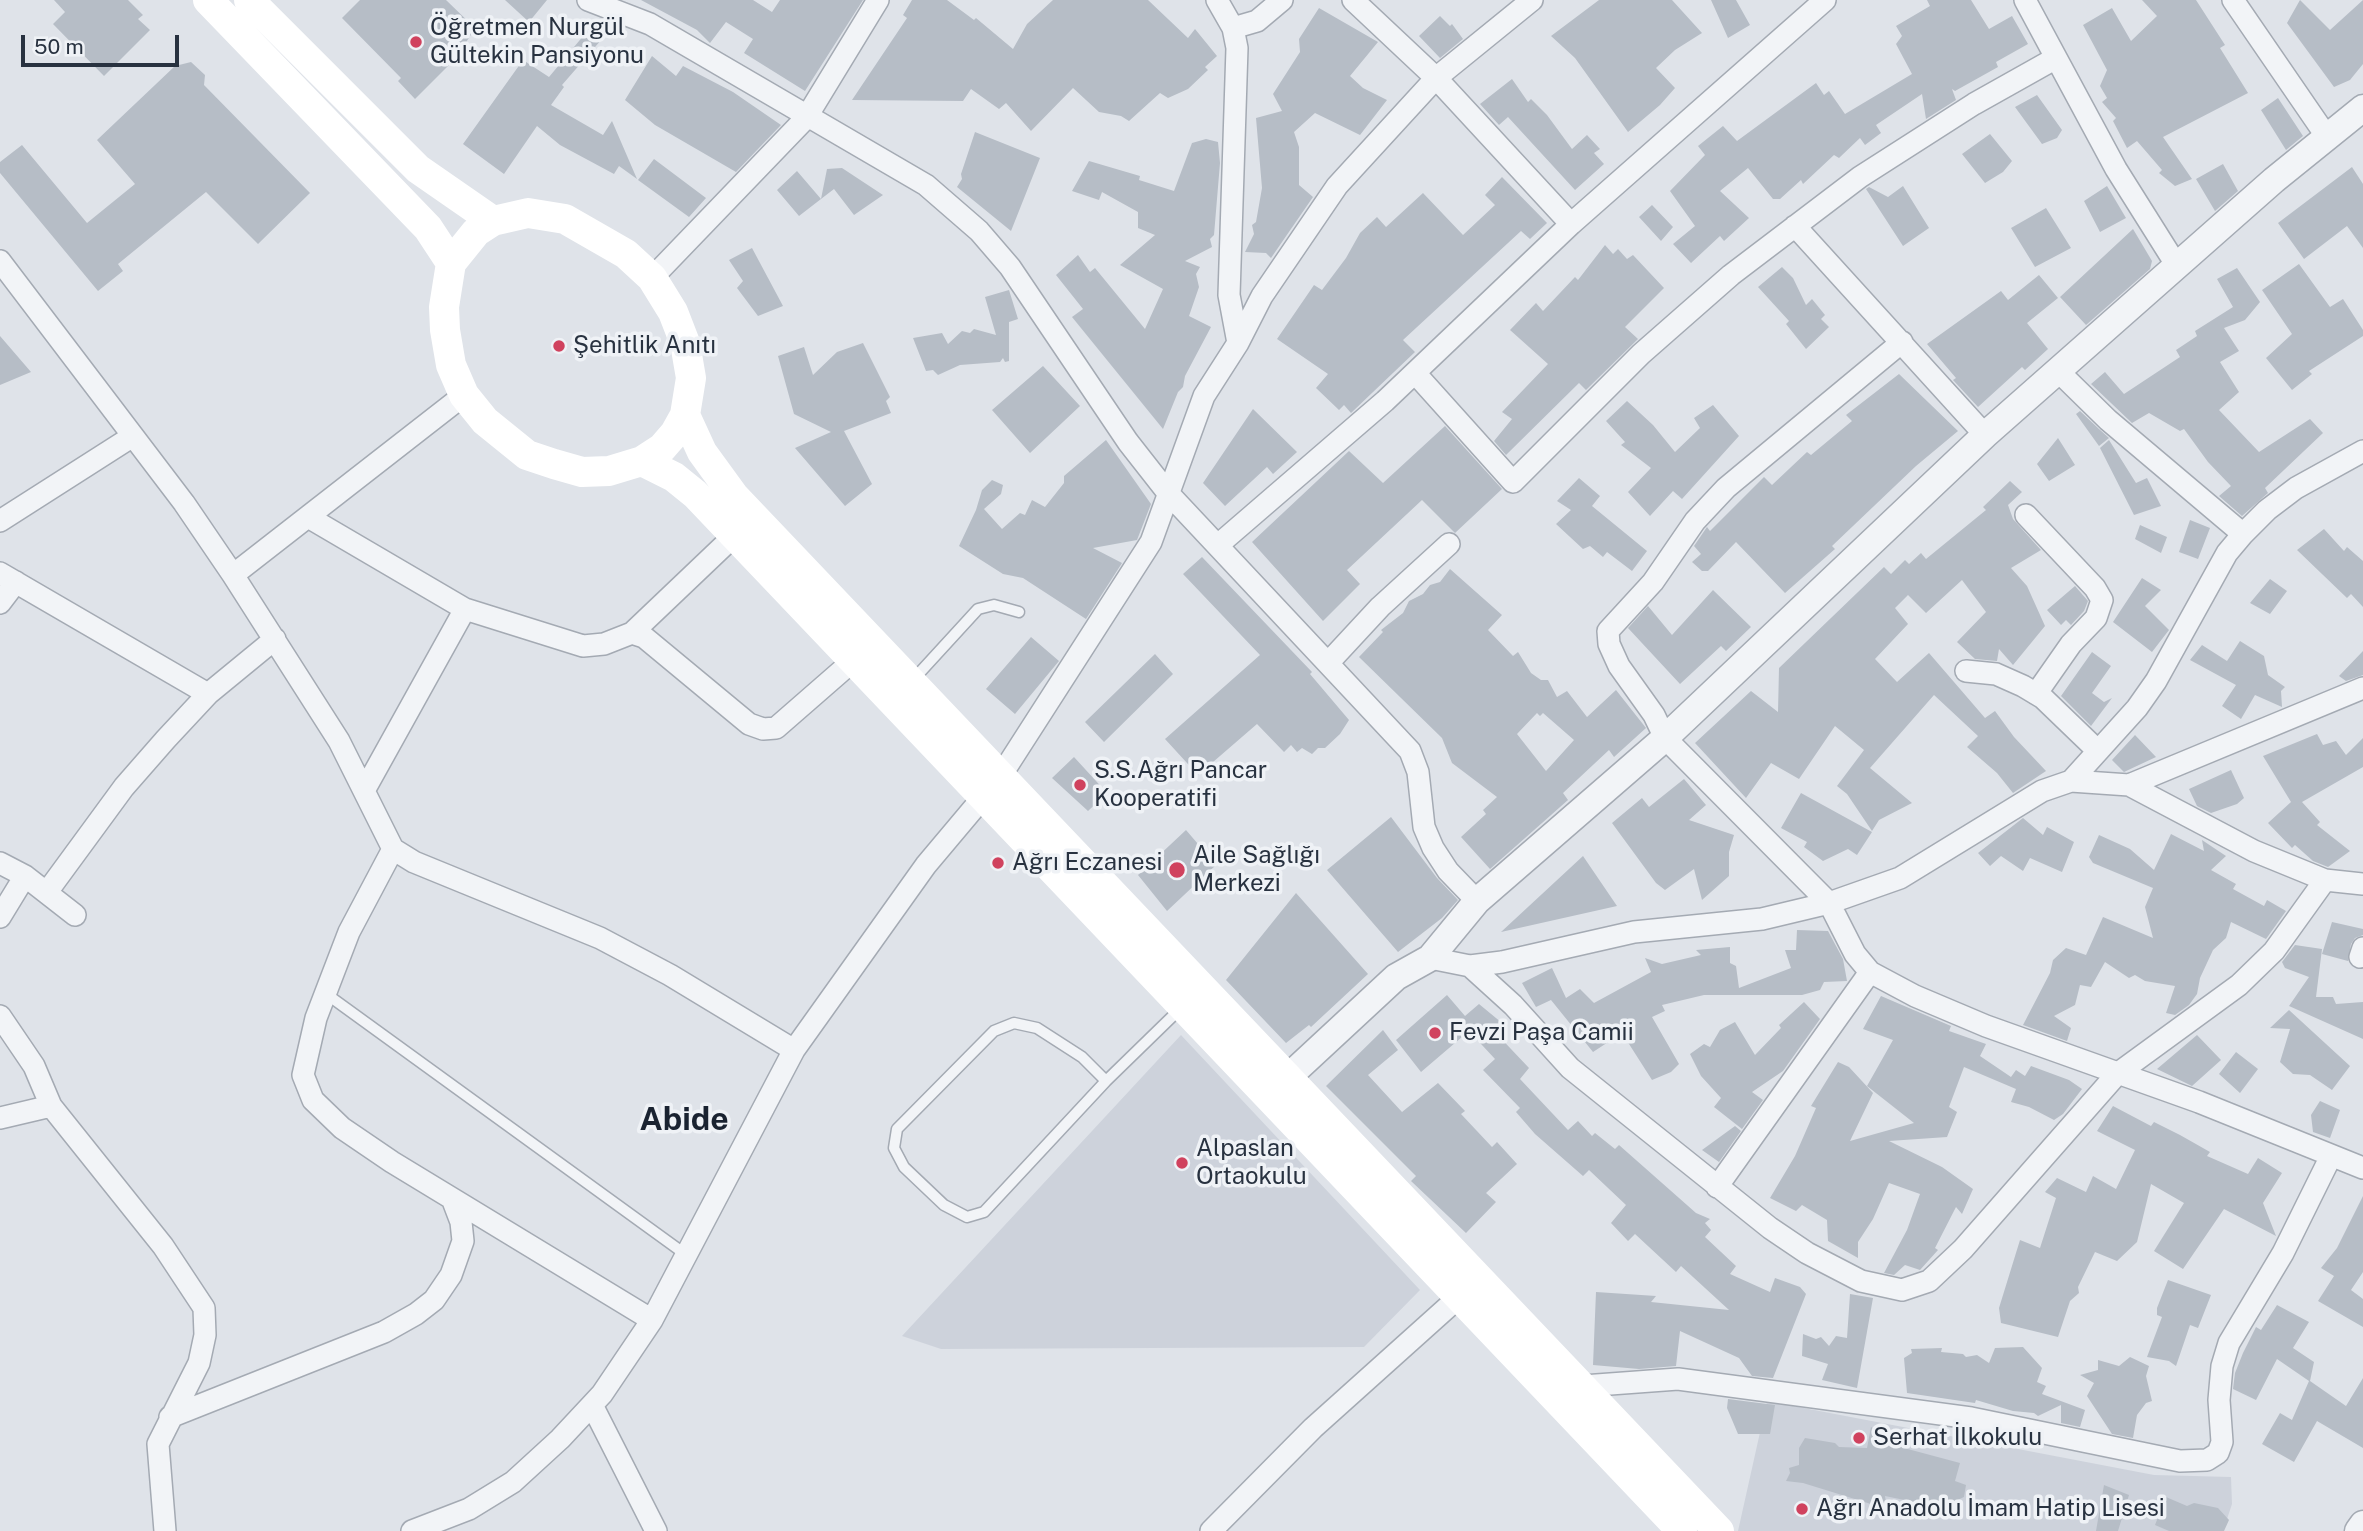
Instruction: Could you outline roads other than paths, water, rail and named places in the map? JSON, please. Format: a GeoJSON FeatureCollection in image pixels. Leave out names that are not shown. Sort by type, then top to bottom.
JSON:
{"type":"FeatureCollection","features":[{"type":"Feature","properties":{"kind":"main road"},"geometry":{"type":"LineString","coordinates":[[208,0],[428,228],[452,262]]}},
{"type":"Feature","properties":{"kind":"main road"},"geometry":{"type":"LineString","coordinates":[[249,0],[418,169],[493,221]]}},
{"type":"Feature","properties":{"kind":"main road"},"geometry":{"type":"LineString","coordinates":[[527,213],[565,219],[626,254],[652,278],[673,312],[685,343],[691,378],[685,415],[662,448],[642,461],[608,471],[582,472],[541,460],[505,440],[464,395],[452,365],[445,330],[444,307],[452,262],[476,232],[493,221],[527,213]]}},
{"type":"Feature","properties":{"kind":"main road"},"geometry":{"type":"LineString","coordinates":[[685,415],[702,452],[734,496],[910,683],[992,787],[1183,1006],[1459,1297],[1572,1394],[1719,1531]]}},
{"type":"Feature","properties":{"kind":"main road"},"geometry":{"type":"LineString","coordinates":[[642,461],[685,485],[736,534],[854,660],[992,787],[1286,1079],[1572,1394],[1682,1531]]}},
{"type":"Feature","properties":{"kind":"street"},"geometry":{"type":"LineString","coordinates":[[652,278],[806,118],[878,0]]}},
{"type":"Feature","properties":{"kind":"street"},"geometry":{"type":"LineString","coordinates":[[1217,0],[1233,28],[1237,48],[1229,295],[1238,344]]}},
{"type":"Feature","properties":{"kind":"street"},"geometry":{"type":"LineString","coordinates":[[1233,28],[1257,21],[1282,0]]}},
{"type":"Feature","properties":{"kind":"street"},"geometry":{"type":"LineString","coordinates":[[1353,0],[1436,78],[1571,224]]}},
{"type":"Feature","properties":{"kind":"street"},"geometry":{"type":"LineString","coordinates":[[412,1531],[469,1509],[513,1482],[592,1405],[652,1320],[794,1050],[926,865],[992,787],[1151,542],[1204,396],[1238,344],[1262,296],[1337,186],[1436,78],[1532,0]]}},
{"type":"Feature","properties":{"kind":"street"},"geometry":{"type":"LineString","coordinates":[[2025,0],[2116,169],[2177,266]]}},
{"type":"Feature","properties":{"kind":"street"},"geometry":{"type":"LineString","coordinates":[[2233,0],[2327,137]]}},
{"type":"Feature","properties":{"kind":"street"},"geometry":{"type":"LineString","coordinates":[[592,1],[650,24],[806,118],[926,185],[979,230],[1010,267],[1128,442],[1168,493],[1410,751],[1418,772],[1424,827],[1433,848],[1448,871],[1477,901]]}},
{"type":"Feature","properties":{"kind":"street"},"geometry":{"type":"LineString","coordinates":[[1218,545],[1415,373],[1571,224],[1814,3]]}},
{"type":"Feature","properties":{"kind":"street"},"geometry":{"type":"LineString","coordinates":[[1415,373],[1513,482],[1641,354],[1731,275],[1860,177],[1939,125],[2056,58]]}},
{"type":"Feature","properties":{"kind":"street"},"geometry":{"type":"LineString","coordinates":[[1286,1079],[1396,977],[1430,958],[1477,901],[1665,737],[1985,435],[2177,266],[2363,108]]}},
{"type":"Feature","properties":{"kind":"street"},"geometry":{"type":"LineString","coordinates":[[1794,226],[1985,435]]}},
{"type":"Feature","properties":{"kind":"street"},"geometry":{"type":"LineString","coordinates":[[0,261],[233,575],[339,741],[393,849],[414,862],[600,938],[670,975],[794,1050]]}},
{"type":"Feature","properties":{"kind":"street"},"geometry":{"type":"LineString","coordinates":[[1902,342],[1726,488],[1695,521],[1653,582],[1608,631],[1609,644],[1619,666],[1654,715],[1665,737],[1829,903],[1855,954],[1870,972],[1915,996],[1986,1026],[2199,1101],[2363,1168]]}},
{"type":"Feature","properties":{"kind":"street"},"geometry":{"type":"LineString","coordinates":[[2058,371],[2108,420],[2242,534]]}},
{"type":"Feature","properties":{"kind":"street"},"geometry":{"type":"LineString","coordinates":[[233,575],[464,395]]}},
{"type":"Feature","properties":{"kind":"street"},"geometry":{"type":"LineString","coordinates":[[0,521],[132,436]]}},
{"type":"Feature","properties":{"kind":"street"},"geometry":{"type":"LineString","coordinates":[[2071,780],[2156,681],[2227,553],[2242,534],[2296,488],[2363,451]]}},
{"type":"Feature","properties":{"kind":"street"},"geometry":{"type":"LineString","coordinates":[[2026,515],[2095,588],[2102,600],[2096,618],[2071,644],[2036,694]]}},
{"type":"Feature","properties":{"kind":"street"},"geometry":{"type":"LineString","coordinates":[[308,517],[465,609],[583,646],[604,645],[632,633],[736,534]]}},
{"type":"Feature","properties":{"kind":"street"},"geometry":{"type":"LineString","coordinates":[[1329,662],[1380,607],[1449,544]]}},
{"type":"Feature","properties":{"kind":"street"},"geometry":{"type":"LineString","coordinates":[[0,603],[8,577],[208,694]]}},
{"type":"Feature","properties":{"kind":"street"},"geometry":{"type":"LineString","coordinates":[[365,789],[465,609]]}},
{"type":"Feature","properties":{"kind":"street"},"geometry":{"type":"LineString","coordinates":[[632,633],[659,647],[750,723],[763,729],[776,728],[854,660]]}},
{"type":"Feature","properties":{"kind":"street"},"geometry":{"type":"LineString","coordinates":[[47,892],[124,787],[208,694],[275,639]]}},
{"type":"Feature","properties":{"kind":"street"},"geometry":{"type":"LineString","coordinates":[[1966,671],[1996,674],[2036,694],[2098,751]]}},
{"type":"Feature","properties":{"kind":"street"},"geometry":{"type":"LineString","coordinates":[[2129,785],[2363,688]]}},
{"type":"Feature","properties":{"kind":"street"},"geometry":{"type":"LineString","coordinates":[[1430,958],[1470,966],[1502,962],[1634,932],[1762,919],[1829,903],[1900,878],[2042,791],[2071,780],[2129,785],[2253,851],[2325,880],[2363,884]]}},
{"type":"Feature","properties":{"kind":"street"},"geometry":{"type":"LineString","coordinates":[[393,849],[349,932],[316,1018],[303,1075],[313,1100],[342,1128],[453,1201],[652,1320]]}},
{"type":"Feature","properties":{"kind":"street"},"geometry":{"type":"LineString","coordinates":[[0,863],[25,876],[75,915]]}},
{"type":"Feature","properties":{"kind":"street"},"geometry":{"type":"LineString","coordinates":[[0,917],[25,876]]}},
{"type":"Feature","properties":{"kind":"street"},"geometry":{"type":"LineString","coordinates":[[1470,966],[1513,1005],[1570,1068],[1717,1187],[1807,1253],[1861,1280],[1902,1290],[1930,1281],[1963,1249],[2117,1074],[2239,985],[2281,942],[2325,880]]}},
{"type":"Feature","properties":{"kind":"street"},"geometry":{"type":"LineString","coordinates":[[1717,1187],[1870,972]]}},
{"type":"Feature","properties":{"kind":"street"},"geometry":{"type":"LineString","coordinates":[[0,1016],[34,1066],[51,1106],[163,1246],[204,1308],[205,1335],[199,1363],[158,1444],[165,1531]]}},
{"type":"Feature","properties":{"kind":"street"},"geometry":{"type":"LineString","coordinates":[[0,1118],[51,1106]]}},
{"type":"Feature","properties":{"kind":"street"},"geometry":{"type":"LineString","coordinates":[[1572,1394],[1678,1379],[1971,1419],[2180,1461],[2207,1460],[2218,1453],[2222,1442],[2219,1400],[2222,1366],[2229,1343],[2283,1253],[2331,1156]]}},
{"type":"Feature","properties":{"kind":"street"},"geometry":{"type":"LineString","coordinates":[[170,1418],[384,1332],[416,1314],[433,1300],[451,1275],[463,1241],[461,1222],[453,1201]]}},
{"type":"Feature","properties":{"kind":"street"},"geometry":{"type":"LineString","coordinates":[[1211,1531],[1314,1428],[1459,1297]]}},
{"type":"Feature","properties":{"kind":"street"},"geometry":{"type":"LineString","coordinates":[[592,1405],[656,1531]]}},
{"type":"Feature","properties":{"kind":"street"},"geometry":{"type":"LineString","coordinates":[[2358,1531],[2363,1524]]}},
{"type":"Feature","properties":{"kind":"lane"},"geometry":{"type":"LineString","coordinates":[[910,683],[978,609],[994,605],[1019,612]]}},
{"type":"Feature","properties":{"kind":"lane"},"geometry":{"type":"LineString","coordinates":[[325,993],[685,1254]]}},
{"type":"Feature","properties":{"kind":"lane"},"geometry":{"type":"LineString","coordinates":[[1106,1082],[1082,1057],[1037,1028],[1014,1023],[994,1031],[897,1129],[894,1148],[904,1167],[944,1205],[967,1217],[984,1212],[1106,1082],[1183,1006]]}},
{"type":"Feature","properties":{"kind":"place","name":"Öğretmen Nurgül Gültekin Pansiyonu"},"geometry":{"type":"Point","coordinates":[416,42]}},
{"type":"Feature","properties":{"kind":"place","name":"Şehitlik Anıtı"},"geometry":{"type":"Point","coordinates":[559,346]}},
{"type":"Feature","properties":{"kind":"place","name":"S.S.Ağrı Pancar Kooperatifi"},"geometry":{"type":"Point","coordinates":[1080,785]}},
{"type":"Feature","properties":{"kind":"place","name":"Ağrı Eczanesi"},"geometry":{"type":"Point","coordinates":[998,863]}},
{"type":"Feature","properties":{"kind":"place","name":"Aile Sağlığı Merkezi"},"geometry":{"type":"Point","coordinates":[1177,870]}},
{"type":"Feature","properties":{"kind":"place","name":"Fevzi Paşa Camii"},"geometry":{"type":"Point","coordinates":[1435,1033]}},
{"type":"Feature","properties":{"kind":"place","name":"Alpaslan Ortaokulu"},"geometry":{"type":"Point","coordinates":[1182,1163]}},
{"type":"Feature","properties":{"kind":"place","name":"Serhat İlkokulu"},"geometry":{"type":"Point","coordinates":[1859,1438]}},
{"type":"Feature","properties":{"kind":"place","name":"Ağrı Anadolu İmam Hatip Lisesi"},"geometry":{"type":"Point","coordinates":[1802,1509]}},
{"type":"Feature","properties":{"kind":"district","name":"Abide"},"geometry":{"type":"Point","coordinates":[684,1120]}}]}
